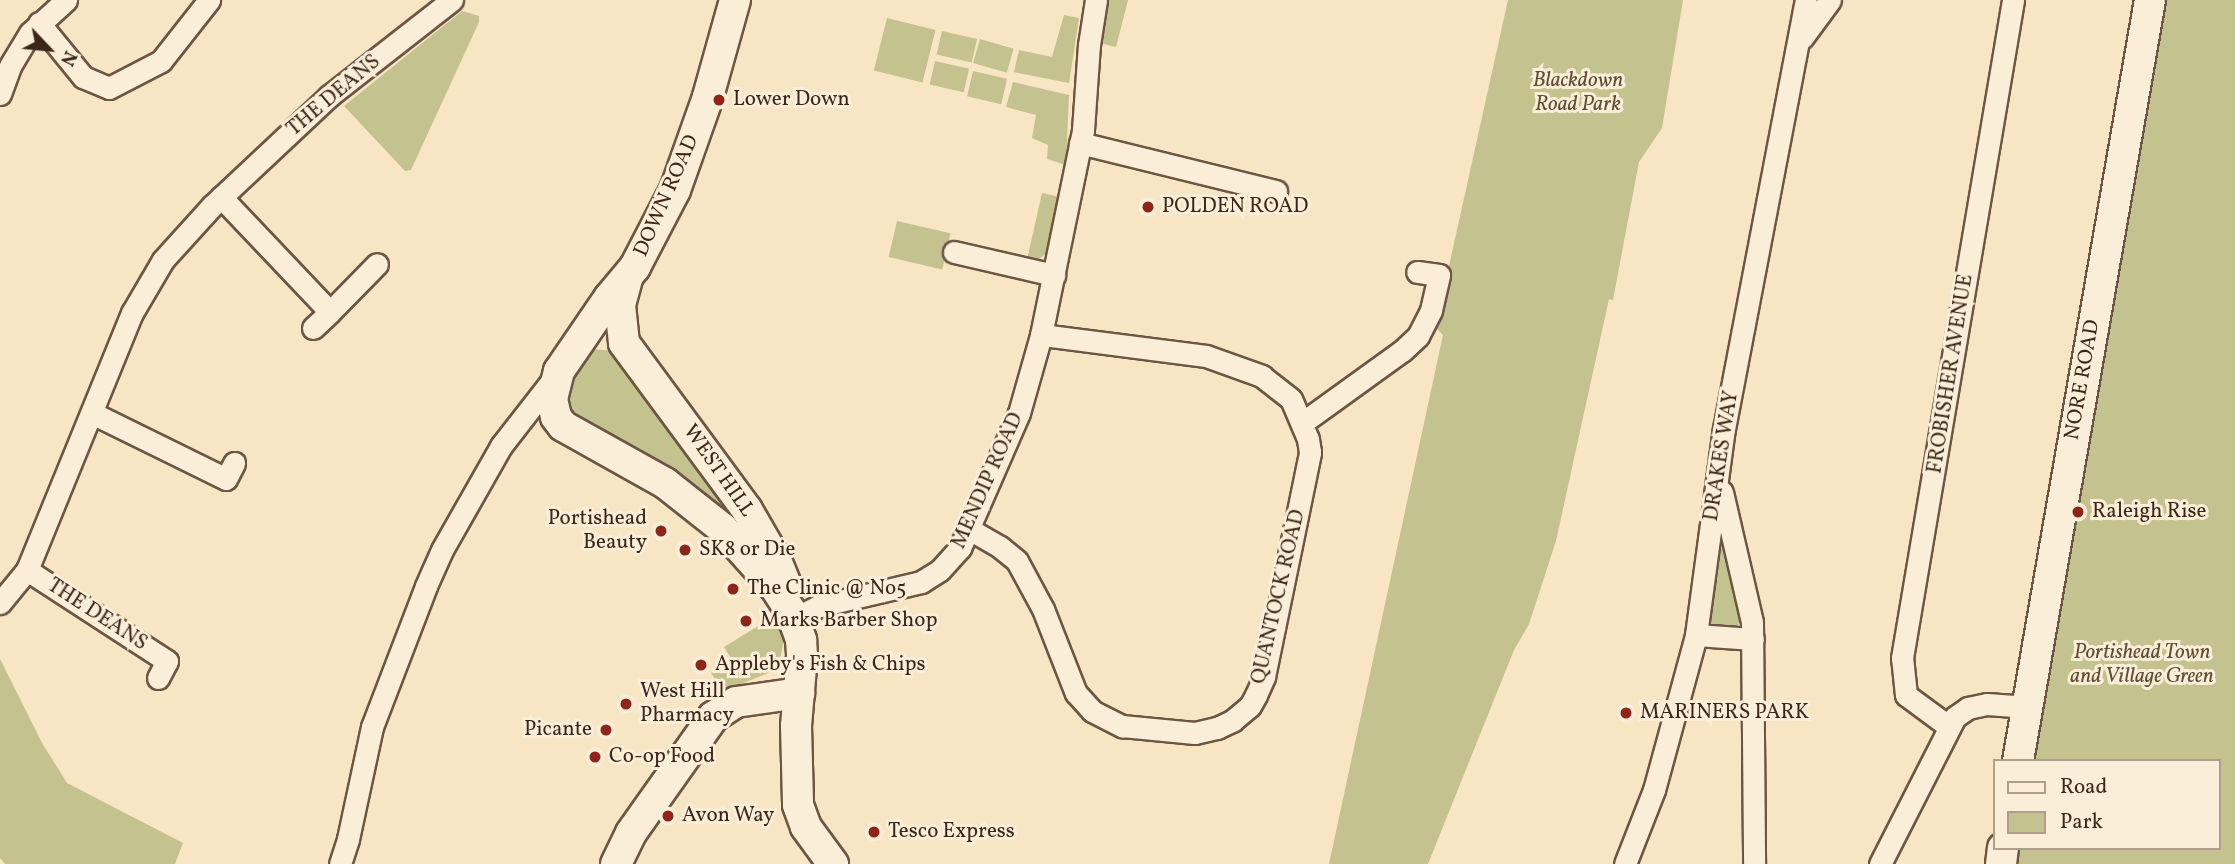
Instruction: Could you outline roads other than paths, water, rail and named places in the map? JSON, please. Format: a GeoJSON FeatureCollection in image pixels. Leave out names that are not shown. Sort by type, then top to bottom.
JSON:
{"type":"FeatureCollection","features":[{"type":"Feature","properties":{"kind":"street"},"geometry":{"type":"LineString","coordinates":[[0,94],[14,58],[38,23],[65,0]]}},
{"type":"Feature","properties":{"kind":"street"},"geometry":{"type":"LineString","coordinates":[[38,23],[60,45],[77,71],[98,89],[109,89],[161,61],[209,0]]}},
{"type":"Feature","properties":{"kind":"street","name":"THE DEANS"},"geometry":{"type":"LineString","coordinates":[[0,603],[27,570],[144,288],[169,253],[221,197],[328,96],[452,0]]}},
{"type":"Feature","properties":{"kind":"street","name":"DOWN ROAD"},"geometry":{"type":"LineString","coordinates":[[562,366],[609,298],[627,279],[656,228],[687,159],[716,73],[735,0]]}},
{"type":"Feature","properties":{"kind":"street","name":"MENDIP ROAD"},"geometry":{"type":"LineString","coordinates":[[792,615],[927,579],[951,561],[969,529],[1023,403],[1041,335],[1080,143],[1096,0]]}},
{"type":"Feature","properties":{"kind":"street","name":"DRAKES WAY"},"geometry":{"type":"LineString","coordinates":[[1625,864],[1654,790],[1696,635],[1719,467],[1806,0]]}},
{"type":"Feature","properties":{"kind":"street","name":"DRAKES WAY"},"geometry":{"type":"LineString","coordinates":[[1798,42],[1830,0]]}},
{"type":"Feature","properties":{"kind":"street","name":"FROBISHER AVENUE"},"geometry":{"type":"LineString","coordinates":[[1948,726],[1906,695],[1902,658],[2013,0]]}},
{"type":"Feature","properties":{"kind":"street","name":"NORE ROAD"},"geometry":{"type":"LineString","coordinates":[[2018,759],[2150,0]]}},
{"type":"Feature","properties":{"kind":"street"},"geometry":{"type":"LineString","coordinates":[[1080,143],[1277,190]]}},
{"type":"Feature","properties":{"kind":"street"},"geometry":{"type":"LineString","coordinates":[[221,197],[331,312]]}},
{"type":"Feature","properties":{"kind":"street"},"geometry":{"type":"LineString","coordinates":[[954,252],[1054,275]]}},
{"type":"Feature","properties":{"kind":"street"},"geometry":{"type":"LineString","coordinates":[[313,328],[377,264]]}},
{"type":"Feature","properties":{"kind":"street"},"geometry":{"type":"LineString","coordinates":[[1302,423],[1402,351],[1418,336],[1431,310],[1440,275],[1417,272]]}},
{"type":"Feature","properties":{"kind":"street"},"geometry":{"type":"LineString","coordinates":[[340,864],[352,825],[372,727],[403,642],[442,550],[501,446],[562,366],[594,343],[624,343],[620,305],[627,279]]}},
{"type":"Feature","properties":{"kind":"street","name":"QUANTOCK ROAD"},"geometry":{"type":"LineString","coordinates":[[969,529],[1000,547],[1017,561],[1043,609],[1076,693],[1088,708],[1122,726],[1190,733],[1217,729],[1250,706],[1262,682],[1310,452],[1302,423],[1284,391],[1262,376],[1229,362],[1194,353],[1041,335]]}},
{"type":"Feature","properties":{"kind":"street","name":"WEST HILL"},"geometry":{"type":"LineString","coordinates":[[624,343],[747,510],[787,586],[802,656],[796,726],[798,804],[806,827],[834,864]]}},
{"type":"Feature","properties":{"kind":"street"},"geometry":{"type":"LineString","coordinates":[[562,366],[552,399],[556,417],[563,426]]}},
{"type":"Feature","properties":{"kind":"street"},"geometry":{"type":"LineString","coordinates":[[92,413],[226,479]]}},
{"type":"Feature","properties":{"kind":"street","name":"WEST HILL"},"geometry":{"type":"LineString","coordinates":[[501,446],[513,433],[532,424],[563,426],[665,483],[722,528],[775,587],[792,615]]}},
{"type":"Feature","properties":{"kind":"street"},"geometry":{"type":"LineString","coordinates":[[1719,467],[1726,517],[1751,614],[1754,864]]}},
{"type":"Feature","properties":{"kind":"street"},"geometry":{"type":"LineString","coordinates":[[722,528],[747,510]]}},
{"type":"Feature","properties":{"kind":"street","name":"THE DEANS"},"geometry":{"type":"LineString","coordinates":[[27,570],[167,661]]}},
{"type":"Feature","properties":{"kind":"street"},"geometry":{"type":"LineString","coordinates":[[1696,635],[1753,639]]}},
{"type":"Feature","properties":{"kind":"street"},"geometry":{"type":"LineString","coordinates":[[616,864],[631,834],[713,717],[736,702],[799,693]]}},
{"type":"Feature","properties":{"kind":"street"},"geometry":{"type":"LineString","coordinates":[[1880,864],[1948,726],[1959,713],[1975,706],[2001,704],[2028,707]]}},
{"type":"Feature","properties":{"kind":"place","name":"Lower Down"},"geometry":{"type":"Point","coordinates":[719,100]}},
{"type":"Feature","properties":{"kind":"place","name":"POLDEN ROAD"},"geometry":{"type":"Point","coordinates":[1148,207]}},
{"type":"Feature","properties":{"kind":"place","name":"Raleigh Rise"},"geometry":{"type":"Point","coordinates":[2078,512]}},
{"type":"Feature","properties":{"kind":"place","name":"Portishead Beauty"},"geometry":{"type":"Point","coordinates":[661,531]}},
{"type":"Feature","properties":{"kind":"place","name":"SK8 or Die"},"geometry":{"type":"Point","coordinates":[685,550]}},
{"type":"Feature","properties":{"kind":"place","name":"The Clinic @ No5"},"geometry":{"type":"Point","coordinates":[733,589]}},
{"type":"Feature","properties":{"kind":"place","name":"Marks Barber Shop"},"geometry":{"type":"Point","coordinates":[746,621]}},
{"type":"Feature","properties":{"kind":"place","name":"Appleby's Fish & Chips"},"geometry":{"type":"Point","coordinates":[701,665]}},
{"type":"Feature","properties":{"kind":"place","name":"West Hill Pharmacy"},"geometry":{"type":"Point","coordinates":[626,704]}},
{"type":"Feature","properties":{"kind":"place","name":"MARINERS PARK"},"geometry":{"type":"Point","coordinates":[1626,713]}},
{"type":"Feature","properties":{"kind":"place","name":"Picante"},"geometry":{"type":"Point","coordinates":[606,730]}},
{"type":"Feature","properties":{"kind":"place","name":"Co-op Food"},"geometry":{"type":"Point","coordinates":[595,757]}},
{"type":"Feature","properties":{"kind":"place","name":"Avon Way"},"geometry":{"type":"Point","coordinates":[668,816]}},
{"type":"Feature","properties":{"kind":"place","name":"Tesco Express"},"geometry":{"type":"Point","coordinates":[874,832]}},
{"type":"Feature","properties":{"kind":"park label","name":"Blackdown Road Park"},"geometry":{"type":"Point","coordinates":[1578,93]}},
{"type":"Feature","properties":{"kind":"park label","name":"Portishead Town and Village Green"},"geometry":{"type":"Point","coordinates":[2142,665]}}]}
